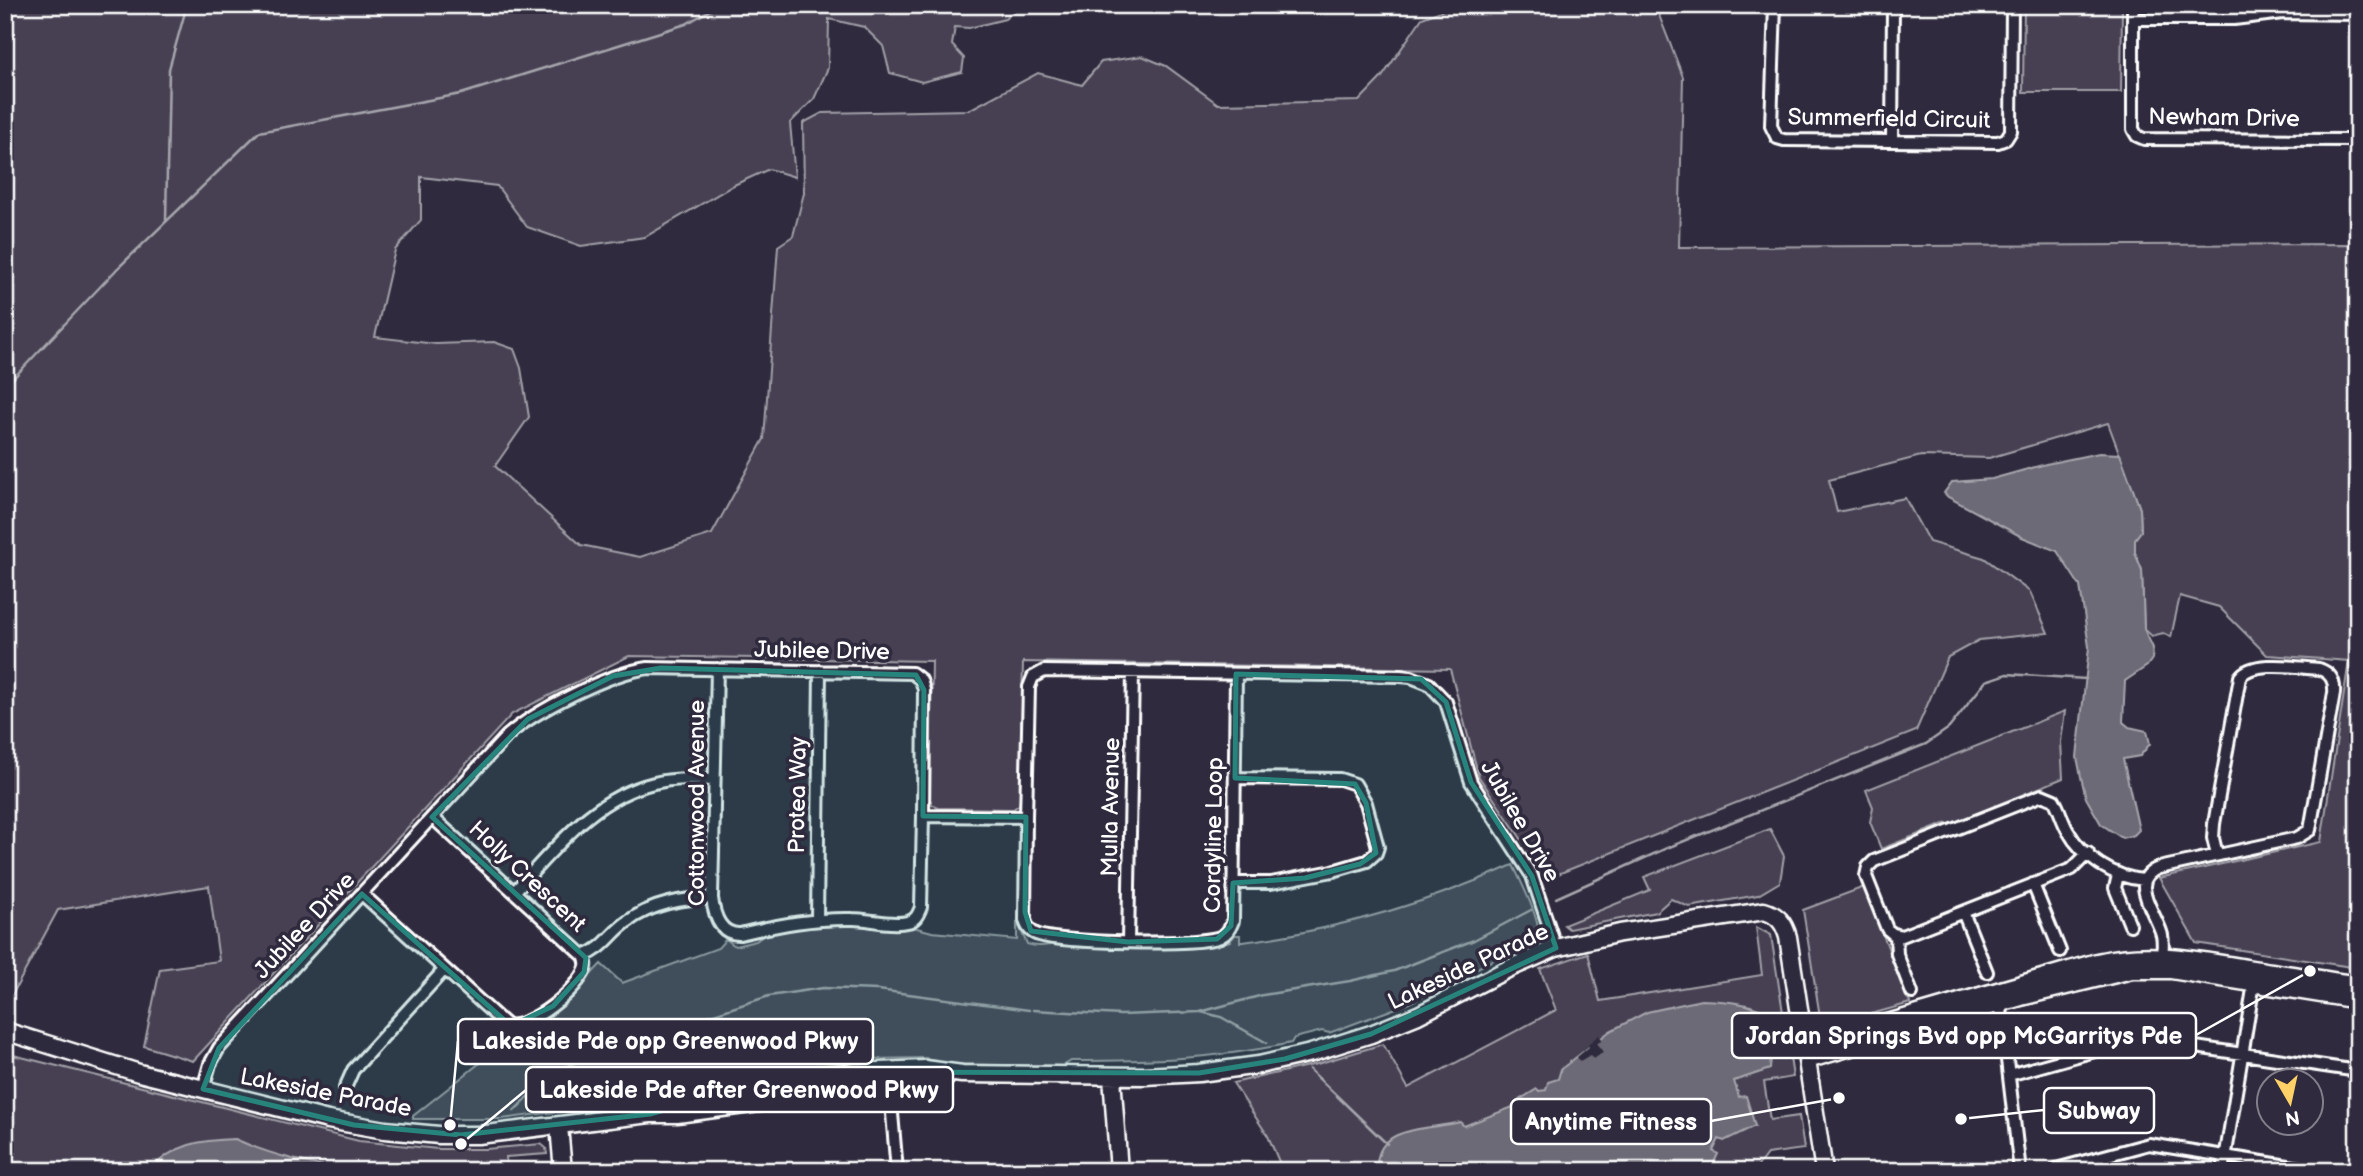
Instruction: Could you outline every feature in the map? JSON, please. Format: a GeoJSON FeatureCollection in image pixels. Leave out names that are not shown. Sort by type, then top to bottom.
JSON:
{"type":"FeatureCollection","features":[{"type":"Feature","properties":{"kind":"street","name":"Summerfield Circuit"},"geometry":{"type":"LineString","coordinates":[[1775,5],[1771,126],[1774,135],[1784,140],[1998,142],[2009,139],[2012,128],[2012,5]]}},
{"type":"Feature","properties":{"kind":"street"},"geometry":{"type":"LineString","coordinates":[[1892,141],[1893,5]]}},
{"type":"Feature","properties":{"kind":"street","name":"Newham Drive"},"geometry":{"type":"LineString","coordinates":[[2133,5],[2133,129],[2141,138],[2358,140]]}},
{"type":"Feature","properties":{"kind":"street"},"geometry":{"type":"LineString","coordinates":[[2133,19],[2230,19],[2283,13],[2358,14]]}},
{"type":"Feature","properties":{"kind":"street"},"geometry":{"type":"LineString","coordinates":[[2144,880],[2155,870],[2297,838],[2310,830],[2334,693],[2334,684],[2328,673],[2319,669],[2257,667],[2246,669],[2239,677],[2214,824],[2213,838],[2217,855]]}},
{"type":"Feature","properties":{"kind":"street","name":"Cottonwood Avenue"},"geometry":{"type":"LineString","coordinates":[[717,669],[712,898],[725,930],[734,934],[817,919],[906,923],[915,918],[921,907],[923,816]]}},
{"type":"Feature","properties":{"kind":"street","name":"Jubilee Drive"},"geometry":{"type":"LineString","coordinates":[[203,1089],[216,1052],[507,736],[537,714],[613,676],[635,670],[908,672],[921,680],[924,690],[923,816]]}},
{"type":"Feature","properties":{"kind":"street","name":"Protea Way"},"geometry":{"type":"LineString","coordinates":[[817,919],[820,671]]}},
{"type":"Feature","properties":{"kind":"street","name":"Jubilee Drive"},"geometry":{"type":"LineString","coordinates":[[1026,817],[1029,687],[1038,673],[1049,671],[1411,677],[1435,688],[1450,711],[1466,772],[1475,792],[1518,852],[1538,888],[1556,948]]}},
{"type":"Feature","properties":{"kind":"street","name":"Mulla Avenue"},"geometry":{"type":"LineString","coordinates":[[1128,942],[1133,672]]}},
{"type":"Feature","properties":{"kind":"street","name":"Cordyline Loop"},"geometry":{"type":"LineString","coordinates":[[1026,817],[1025,920],[1031,931],[1042,936],[1128,942],[1210,940],[1222,936],[1229,931],[1233,921],[1236,674]]}},
{"type":"Feature","properties":{"kind":"street"},"geometry":{"type":"LineString","coordinates":[[1233,883],[1271,883],[1342,869],[1367,861],[1376,853],[1378,847],[1367,803],[1355,784],[1340,779],[1235,778]]}},
{"type":"Feature","properties":{"kind":"street"},"geometry":{"type":"LineString","coordinates":[[514,892],[571,830],[602,805],[655,782],[714,780]]}},
{"type":"Feature","properties":{"kind":"street"},"geometry":{"type":"LineString","coordinates":[[2088,853],[2071,869],[1905,935],[1896,935],[1887,929],[1867,880],[1866,870],[1874,861],[2042,795],[2054,800],[2070,835],[2088,853],[2118,875],[2144,880]]}},
{"type":"Feature","properties":{"kind":"street"},"geometry":{"type":"LineString","coordinates":[[923,816],[1026,817]]}},
{"type":"Feature","properties":{"kind":"street","name":"Holly Crescent"},"geometry":{"type":"LineString","coordinates":[[362,894],[501,1021],[516,1026],[544,1012],[561,998],[584,972],[584,956],[432,817]]}},
{"type":"Feature","properties":{"kind":"street"},"geometry":{"type":"LineString","coordinates":[[2118,875],[2115,888],[2130,925]]}},
{"type":"Feature","properties":{"kind":"street"},"geometry":{"type":"LineString","coordinates":[[2144,880],[2145,895],[2162,936],[2162,962]]}},
{"type":"Feature","properties":{"kind":"street"},"geometry":{"type":"LineString","coordinates":[[2033,884],[2060,951]]}},
{"type":"Feature","properties":{"kind":"street"},"geometry":{"type":"LineString","coordinates":[[584,956],[602,948],[633,918],[684,899],[712,898]]}},
{"type":"Feature","properties":{"kind":"street","name":"Lakeside Parade"},"geometry":{"type":"LineString","coordinates":[[5,1031],[128,1070],[354,1125],[411,1133],[478,1135],[650,1114],[688,1099],[752,1085],[825,1075],[889,1078],[962,1074],[1112,1077],[1220,1071],[1272,1062],[1336,1046],[1418,1015],[1556,948],[1620,933],[1764,911],[1773,914],[1785,926],[1788,937],[1824,1171]]}},
{"type":"Feature","properties":{"kind":"street"},"geometry":{"type":"LineString","coordinates":[[1963,912],[1987,972]]}},
{"type":"Feature","properties":{"kind":"street"},"geometry":{"type":"LineString","coordinates":[[1896,935],[1897,954],[1912,993]]}},
{"type":"Feature","properties":{"kind":"street"},"geometry":{"type":"LineString","coordinates":[[1806,1054],[2000,997],[2111,959],[2162,962],[2255,976],[2358,985]]}},
{"type":"Feature","properties":{"kind":"street"},"geometry":{"type":"LineString","coordinates":[[345,1088],[353,1070],[444,970]]}},
{"type":"Feature","properties":{"kind":"street"},"geometry":{"type":"LineString","coordinates":[[2255,976],[2358,1000]]}},
{"type":"Feature","properties":{"kind":"street"},"geometry":{"type":"LineString","coordinates":[[2223,1171],[2255,976]]}},
{"type":"Feature","properties":{"kind":"street"},"geometry":{"type":"LineString","coordinates":[[2000,997],[2021,1171]]}},
{"type":"Feature","properties":{"kind":"street"},"geometry":{"type":"LineString","coordinates":[[2009,1075],[2138,1041],[2166,1041],[2358,1071]]}},
{"type":"Feature","properties":{"kind":"street"},"geometry":{"type":"LineString","coordinates":[[1112,1077],[1119,1171]]}},
{"type":"Feature","properties":{"kind":"street"},"geometry":{"type":"LineString","coordinates":[[889,1078],[897,1171]]}},
{"type":"Feature","properties":{"kind":"street"},"geometry":{"type":"LineString","coordinates":[[559,1126],[563,1171]]}},
{"type":"Feature","properties":{"kind":"street"},"geometry":{"type":"LineString","coordinates":[[2056,1169],[2145,1145],[2320,1171]]}},
{"type":"Feature","properties":{"kind":"street"},"geometry":{"type":"LineString","coordinates":[[1252,1171],[1262,1171]]}},
{"type":"Feature","properties":{"kind":"highlighted area"},"geometry":{"type":"Polygon","coordinates":[[[661,668],[916,675],[924,690],[923,816],[1026,817],[1025,912],[1031,931],[1128,942],[1217,939],[1231,926],[1233,883],[1305,878],[1360,864],[1376,853],[1366,803],[1355,784],[1235,778],[1236,674],[1421,679],[1446,702],[1471,782],[1532,876],[1556,948],[1371,1034],[1285,1059],[1199,1073],[856,1072],[752,1085],[650,1114],[461,1135],[354,1125],[203,1089],[219,1048],[362,894],[511,1026],[553,1006],[584,972],[586,958],[432,817],[528,719],[613,676],[661,668]]]}},
{"type":"Feature","properties":{"kind":"shaded area"},"geometry":{"type":"Polygon","coordinates":[[[5,5],[1020,5],[1005,19],[969,28],[955,27],[952,45],[964,58],[962,72],[922,82],[890,73],[883,46],[864,27],[829,19],[828,68],[814,99],[790,123],[795,177],[769,169],[734,185],[645,237],[581,246],[527,227],[497,186],[421,177],[421,220],[395,250],[375,337],[436,344],[494,342],[514,349],[521,368],[529,417],[495,466],[581,545],[640,557],[712,534],[764,439],[778,246],[793,236],[804,193],[803,123],[822,113],[969,110],[1038,73],[1082,85],[1101,62],[1142,56],[1166,66],[1218,104],[1359,101],[1382,77],[1422,18],[1457,5],[1655,5],[1683,77],[1679,247],[2358,244],[2358,968],[2196,943],[2159,878],[2321,842],[2349,661],[2267,655],[2219,607],[2180,596],[2171,637],[2163,633],[2152,636],[2144,629],[2142,570],[2135,553],[2135,539],[2141,531],[2140,509],[2108,423],[1989,458],[1921,456],[1829,480],[1837,512],[1905,498],[1929,542],[1984,558],[2030,592],[2048,633],[1979,640],[1948,657],[1916,731],[1548,878],[1479,777],[1450,669],[1023,662],[1019,805],[1013,809],[938,808],[930,799],[932,661],[629,656],[512,714],[193,1061],[144,1046],[160,969],[219,961],[209,886],[58,910],[5,1008],[5,5]]]}},
{"type":"Feature","properties":{"kind":"shaded area"},"geometry":{"type":"Polygon","coordinates":[[[2024,5],[2122,5],[2121,92],[2023,92],[2024,5]]]}},
{"type":"Feature","properties":{"kind":"shaded area"},"geometry":{"type":"Polygon","coordinates":[[[2099,453],[2120,454],[2140,509],[2141,531],[2135,539],[2135,553],[2142,570],[2144,629],[2153,648],[2152,659],[2147,666],[2125,681],[2123,722],[2129,727],[2147,731],[2150,744],[2140,756],[2123,759],[2139,830],[2134,835],[2122,838],[2101,824],[2086,798],[2077,757],[2089,647],[2080,586],[2057,551],[2022,537],[1944,493],[1952,482],[1992,479],[2099,453]]]}},
{"type":"Feature","properties":{"kind":"shaded area"},"geometry":{"type":"Polygon","coordinates":[[[2065,711],[2061,742],[2063,778],[1949,825],[1947,823],[1881,849],[1870,822],[1873,807],[1866,790],[2065,711]]]}},
{"type":"Feature","properties":{"kind":"shaded area"},"geometry":{"type":"Polygon","coordinates":[[[1770,829],[1784,856],[1780,882],[1758,895],[1689,907],[1671,899],[1656,912],[1569,929],[1564,925],[1650,890],[1644,877],[1770,829]]]}},
{"type":"Feature","properties":{"kind":"shaded area"},"geometry":{"type":"Polygon","coordinates":[[[1513,865],[1534,914],[1538,940],[1407,1004],[1329,1033],[1322,1031],[1294,1038],[1291,1043],[1209,1056],[1071,1061],[1063,1066],[934,1064],[926,1058],[871,1059],[776,1071],[768,1077],[599,1112],[585,1108],[502,1119],[413,1119],[413,1116],[514,1036],[523,1036],[535,1028],[561,1006],[601,964],[622,983],[718,948],[726,939],[735,946],[756,941],[767,933],[849,925],[913,927],[932,932],[1017,940],[1017,922],[1027,944],[1038,946],[1218,944],[1230,941],[1235,935],[1240,935],[1240,942],[1243,942],[1313,930],[1381,914],[1447,892],[1513,865]]]}},
{"type":"Feature","properties":{"kind":"shaded area"},"geometry":{"type":"Polygon","coordinates":[[[1864,887],[1910,1003],[1833,1025],[1820,1017],[1803,910],[1864,887]]]}},
{"type":"Feature","properties":{"kind":"shaded area"},"geometry":{"type":"Polygon","coordinates":[[[1756,927],[1771,935],[1793,1077],[1764,1082],[1770,1120],[1799,1116],[1804,1149],[1767,1154],[1754,1171],[1283,1171],[1268,1136],[1233,1083],[1317,1064],[1383,1044],[1408,1088],[1556,1010],[1540,969],[1588,953],[1600,1001],[1762,975],[1756,927]]]}},
{"type":"Feature","properties":{"kind":"shaded area"},"geometry":{"type":"Polygon","coordinates":[[[1701,1000],[1748,1005],[1774,1017],[1770,1069],[1734,1081],[1739,1097],[1746,1096],[1755,1126],[1724,1141],[1719,1139],[1713,1151],[1718,1154],[1710,1171],[1380,1171],[1377,1166],[1379,1152],[1396,1136],[1421,1128],[1460,1122],[1464,1126],[1513,1107],[1537,1089],[1546,1090],[1548,1082],[1558,1079],[1561,1069],[1610,1031],[1647,1012],[1701,1000]]]}},
{"type":"Feature","properties":{"kind":"shaded area"},"geometry":{"type":"Polygon","coordinates":[[[5,1053],[359,1141],[438,1149],[486,1149],[541,1144],[546,1148],[547,1154],[506,1157],[507,1171],[5,1171],[5,1053]]]}},
{"type":"Feature","properties":{"kind":"shaded area"},"geometry":{"type":"Polygon","coordinates":[[[235,1139],[291,1159],[350,1171],[149,1171],[168,1155],[188,1145],[235,1139]]]}},
{"type":"Feature","properties":{"kind":"pier"},"geometry":{"type":"Polygon","coordinates":[[[1599,1035],[1602,1039],[1597,1044],[1603,1052],[1594,1059],[1590,1055],[1580,1061],[1577,1057],[1599,1035]]]}},
{"type":"Feature","properties":{"kind":"waterway"},"geometry":{"type":"LineString","coordinates":[[166,220],[169,69],[187,5]]}},
{"type":"Feature","properties":{"kind":"waterway"},"geometry":{"type":"LineString","coordinates":[[5,387],[116,270],[259,132],[461,94],[686,24],[719,5]]}},
{"type":"Feature","properties":{"kind":"waterway"},"geometry":{"type":"LineString","coordinates":[[1556,898],[1667,848],[1926,744],[1949,728],[1986,681],[2007,674],[2086,679]]}},
{"type":"Feature","properties":{"kind":"waterway"},"geometry":{"type":"LineString","coordinates":[[1033,1010],[1121,1015],[1200,1012],[1263,995],[1394,971],[1474,940],[1531,910]]}},
{"type":"Feature","properties":{"kind":"waterway"},"geometry":{"type":"LineString","coordinates":[[514,1111],[543,1082],[567,1066],[622,1044],[769,996],[823,988],[878,990],[1029,1010]]}},
{"type":"Feature","properties":{"kind":"waterway"},"geometry":{"type":"LineString","coordinates":[[1201,1012],[1221,1017],[1267,1043]]}},
{"type":"Feature","properties":{"kind":"waterway"},"geometry":{"type":"LineString","coordinates":[[1309,1069],[1387,1144]]}},
{"type":"Feature","properties":{"kind":"place","name":"Jordan Springs Bvd opp McGarritys Pde"},"geometry":{"type":"Point","coordinates":[2310,971]}},
{"type":"Feature","properties":{"kind":"place","name":"Anytime Fitness"},"geometry":{"type":"Point","coordinates":[1839,1098]}},
{"type":"Feature","properties":{"kind":"place","name":"Subway"},"geometry":{"type":"Point","coordinates":[1961,1119]}},
{"type":"Feature","properties":{"kind":"place","name":"Lakeside Pde opp Greenwood Pkwy"},"geometry":{"type":"Point","coordinates":[450,1125]}},
{"type":"Feature","properties":{"kind":"place","name":"Lakeside Pde after Greenwood Pkwy"},"geometry":{"type":"Point","coordinates":[461,1144]}}]}
